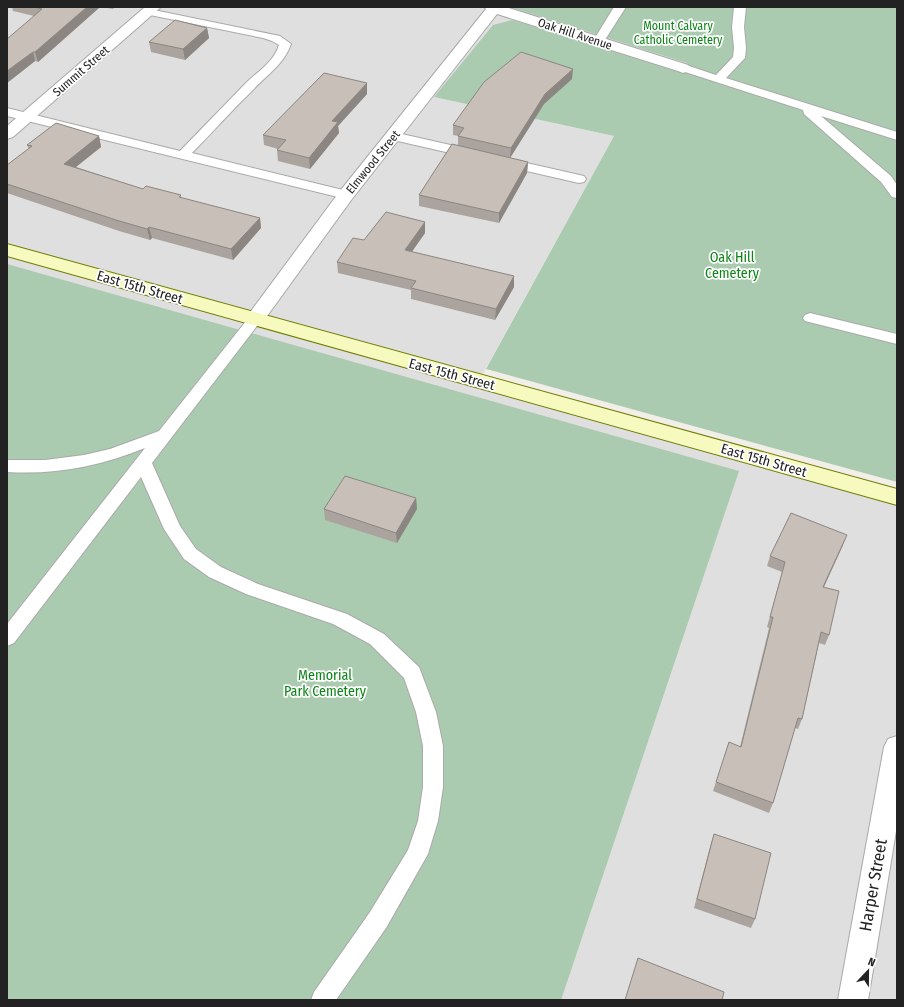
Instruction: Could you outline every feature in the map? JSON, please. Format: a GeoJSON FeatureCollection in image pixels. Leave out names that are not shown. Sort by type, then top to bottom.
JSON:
{"type":"FeatureCollection","features":[{"type":"Feature","properties":{"kind":"main road","name":"East 15th Street"},"geometry":{"type":"LineString","coordinates":[[7,250],[897,497]]}},
{"type":"Feature","properties":{"kind":"street","name":"Oak Hill Avenue"},"geometry":{"type":"LineString","coordinates":[[493,7],[683,68]]}},
{"type":"Feature","properties":{"kind":"street","name":"Elmwood Street"},"geometry":{"type":"LineString","coordinates":[[255,319],[346,195],[493,7]]}},
{"type":"Feature","properties":{"kind":"street","name":"Summit Street"},"geometry":{"type":"LineString","coordinates":[[7,134],[151,9]]}},
{"type":"Feature","properties":{"kind":"street","name":"Harper Street"},"geometry":{"type":"LineString","coordinates":[[853,1000],[897,747]]}},
{"type":"Feature","properties":{"kind":"lane"},"geometry":{"type":"LineString","coordinates":[[599,41],[620,7]]}},
{"type":"Feature","properties":{"kind":"lane"},"geometry":{"type":"LineString","coordinates":[[718,79],[739,58],[740,48],[738,27],[740,7]]}},
{"type":"Feature","properties":{"kind":"lane"},"geometry":{"type":"LineString","coordinates":[[151,9],[276,38],[285,44],[284,51],[278,60],[249,85],[183,155]]}},
{"type":"Feature","properties":{"kind":"lane"},"geometry":{"type":"LineString","coordinates":[[683,68],[897,136]]}},
{"type":"Feature","properties":{"kind":"lane"},"geometry":{"type":"LineString","coordinates":[[803,106],[886,179],[897,194]]}},
{"type":"Feature","properties":{"kind":"lane"},"geometry":{"type":"LineString","coordinates":[[7,112],[346,195]]}},
{"type":"Feature","properties":{"kind":"lane"},"geometry":{"type":"LineString","coordinates":[[393,136],[579,179]]}},
{"type":"Feature","properties":{"kind":"lane"},"geometry":{"type":"LineString","coordinates":[[810,318],[897,339]]}},
{"type":"Feature","properties":{"kind":"lane"},"geometry":{"type":"LineString","coordinates":[[7,638],[255,319]]}},
{"type":"Feature","properties":{"kind":"lane"},"geometry":{"type":"LineString","coordinates":[[7,466],[22,467],[67,464],[108,455],[164,435]]}},
{"type":"Feature","properties":{"kind":"lane"},"geometry":{"type":"LineString","coordinates":[[143,462],[173,529],[190,554],[215,572],[252,589],[340,619],[377,640],[412,673],[426,712],[433,746],[434,787],[428,821],[417,854],[378,920],[322,1000]]}},
{"type":"Feature","properties":{"kind":"shaded area"},"geometry":{"type":"Polygon","coordinates":[[[7,7],[722,7],[699,51],[679,72],[523,23],[434,97],[614,136],[479,381],[897,497],[897,1000],[7,1000],[7,7]]]}},
{"type":"Feature","properties":{"kind":"green space","name":"Oak Hill Cemetery"},"geometry":{"type":"Polygon","coordinates":[[[510,7],[897,7],[897,482],[486,369],[614,136],[434,97],[493,25],[512,20],[679,72],[687,63],[510,7]]]}},
{"type":"Feature","properties":{"kind":"green space","name":"Memorial Park Cemetery"},"geometry":{"type":"Polygon","coordinates":[[[7,264],[739,471],[561,1000],[7,1000],[7,264]]]}},
{"type":"Feature","properties":{"kind":"building"},"geometry":{"type":"Polygon","coordinates":[[[34,7],[87,7],[35,52],[7,71],[7,39],[42,9],[34,7]]]}},
{"type":"Feature","properties":{"kind":"building"},"geometry":{"type":"Polygon","coordinates":[[[175,20],[207,28],[183,49],[149,42],[175,20]]]}},
{"type":"Feature","properties":{"kind":"building"},"geometry":{"type":"Polygon","coordinates":[[[521,52],[573,69],[545,94],[511,148],[458,136],[464,128],[453,125],[484,82],[521,52]]]}},
{"type":"Feature","properties":{"kind":"building"},"geometry":{"type":"Polygon","coordinates":[[[324,73],[367,83],[332,121],[338,122],[309,158],[277,150],[286,140],[263,135],[324,73]]]}},
{"type":"Feature","properties":{"kind":"building"},"geometry":{"type":"Polygon","coordinates":[[[56,123],[99,136],[64,164],[143,189],[146,186],[181,195],[179,197],[260,218],[231,249],[149,227],[147,229],[7,184],[7,165],[32,146],[27,145],[56,123]]]}},
{"type":"Feature","properties":{"kind":"building"},"geometry":{"type":"Polygon","coordinates":[[[452,144],[528,162],[499,213],[419,195],[452,144]]]}},
{"type":"Feature","properties":{"kind":"building"},"geometry":{"type":"Polygon","coordinates":[[[386,212],[425,222],[405,250],[514,276],[496,309],[411,288],[416,281],[337,262],[353,238],[364,240],[386,212]]]}},
{"type":"Feature","properties":{"kind":"building"},"geometry":{"type":"Polygon","coordinates":[[[345,476],[416,498],[396,533],[324,509],[345,476]]]}},
{"type":"Feature","properties":{"kind":"building"},"geometry":{"type":"Polygon","coordinates":[[[791,513],[847,535],[823,587],[839,591],[829,635],[821,632],[802,719],[798,718],[773,803],[716,782],[729,742],[741,747],[773,617],[770,617],[785,562],[770,556],[791,513]]]}},
{"type":"Feature","properties":{"kind":"building"},"geometry":{"type":"Polygon","coordinates":[[[714,834],[771,853],[755,919],[697,899],[714,834]]]}},
{"type":"Feature","properties":{"kind":"building"},"geometry":{"type":"Polygon","coordinates":[[[638,958],[724,992],[722,1000],[625,1000],[638,958]]]}},
{"type":"Feature","properties":{"kind":"park label","name":"Mount Calvary Catholic Cemetery"},"geometry":{"type":"Point","coordinates":[678,33]}}]}
